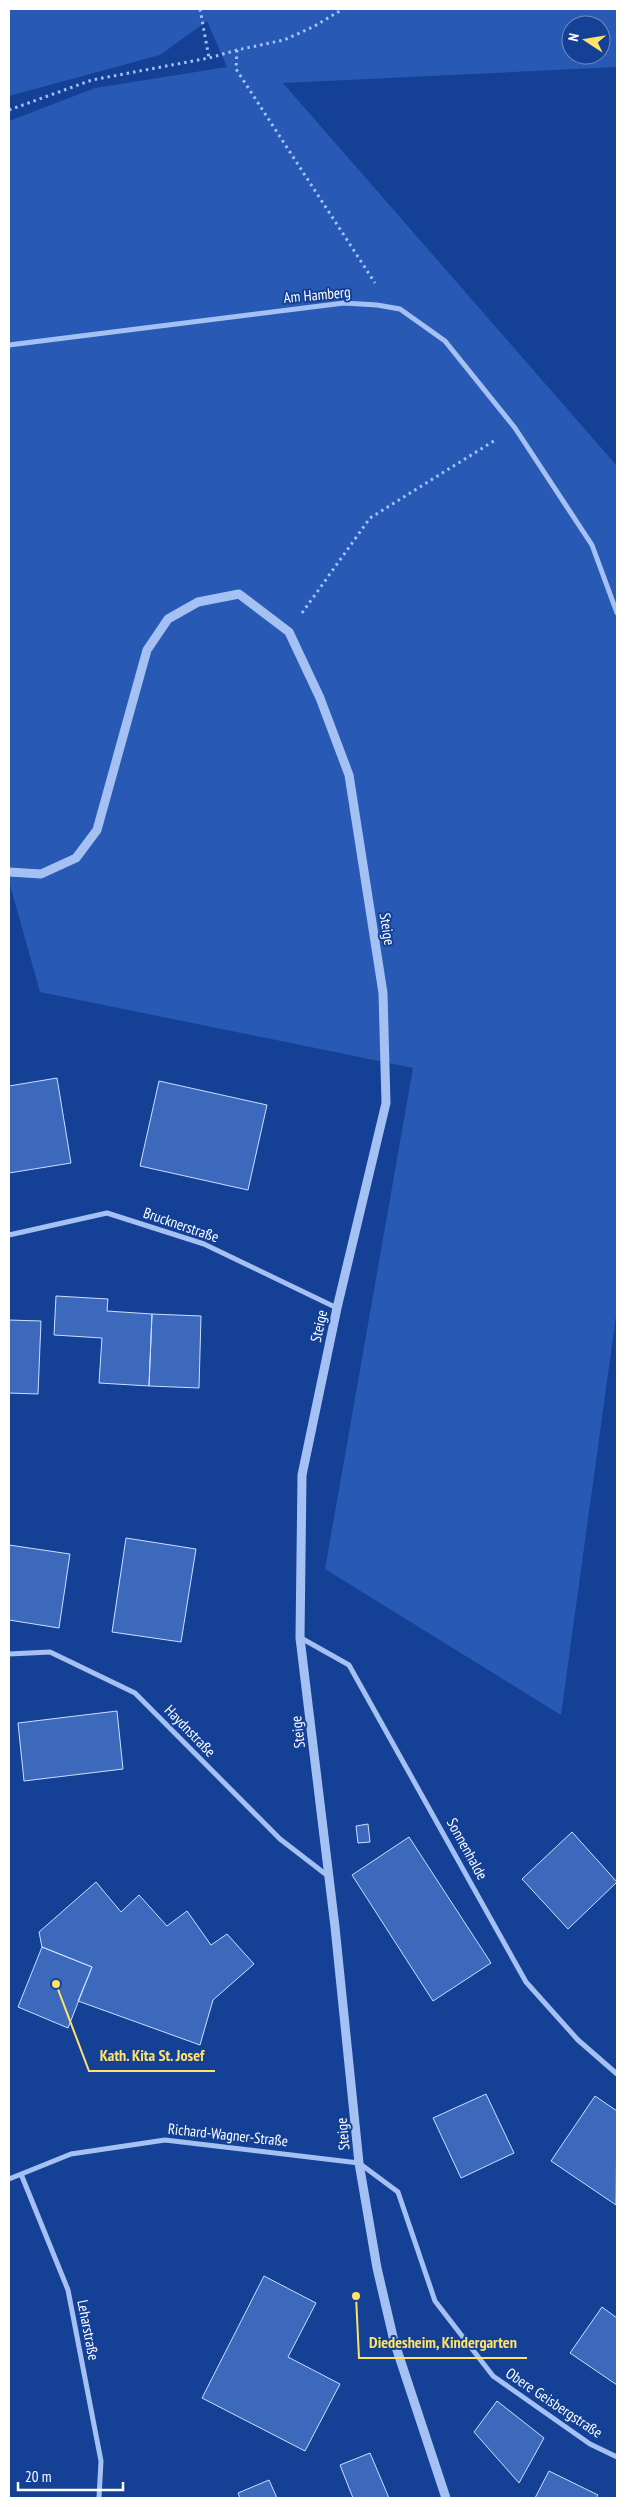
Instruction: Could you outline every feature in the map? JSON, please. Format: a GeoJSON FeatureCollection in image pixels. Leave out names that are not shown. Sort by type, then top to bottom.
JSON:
{"type":"FeatureCollection","features":[{"type":"Feature","properties":{"kind":"street","name":"Am Hamberg"},"geometry":{"type":"LineString","coordinates":[[9,345],[344,303],[377,305],[400,309],[445,341],[515,428],[592,544],[617,613]]}},
{"type":"Feature","properties":{"kind":"street","name":"Steige"},"geometry":{"type":"LineString","coordinates":[[9,872],[42,874],[76,858],[97,830],[147,650],[168,619],[198,602],[239,594],[288,632],[320,698],[349,775],[383,993],[386,1103],[336,1308],[302,1475],[300,1638],[329,1876],[359,2164],[377,2268],[394,2341],[446,2498]]}},
{"type":"Feature","properties":{"kind":"street","name":"Brucknerstraße"},"geometry":{"type":"LineString","coordinates":[[9,1235],[107,1213],[204,1244],[336,1308]]}},
{"type":"Feature","properties":{"kind":"street","name":"Sonnenhalde"},"geometry":{"type":"LineString","coordinates":[[300,1638],[349,1665],[526,1982],[578,2040],[617,2074]]}},
{"type":"Feature","properties":{"kind":"street","name":"Haydnstraße"},"geometry":{"type":"LineString","coordinates":[[9,1654],[50,1652],[135,1693],[280,1839],[329,1876]]}},
{"type":"Feature","properties":{"kind":"street","name":"Richard-Wagner-Straße"},"geometry":{"type":"LineString","coordinates":[[9,2179],[71,2154],[165,2140],[359,2164]]}},
{"type":"Feature","properties":{"kind":"street","name":"Obere Geisbergstraße"},"geometry":{"type":"LineString","coordinates":[[359,2164],[398,2192],[435,2301],[493,2376],[590,2444],[617,2458]]}},
{"type":"Feature","properties":{"kind":"street","name":"Leharstraße"},"geometry":{"type":"LineString","coordinates":[[21,2174],[68,2290],[101,2461],[99,2498]]}},
{"type":"Feature","properties":{"kind":"path"},"geometry":{"type":"LineString","coordinates":[[200,9],[209,58]]}},
{"type":"Feature","properties":{"kind":"path"},"geometry":{"type":"LineString","coordinates":[[9,110],[92,80],[209,58],[284,40],[313,27],[342,9]]}},
{"type":"Feature","properties":{"kind":"path"},"geometry":{"type":"LineString","coordinates":[[236,50],[236,68],[377,286],[377,305]]}},
{"type":"Feature","properties":{"kind":"path"},"geometry":{"type":"LineString","coordinates":[[288,632],[370,518],[515,428]]}},
{"type":"Feature","properties":{"kind":"shaded area"},"geometry":{"type":"Polygon","coordinates":[[[9,9],[617,9],[617,67],[283,83],[617,466],[617,1309],[561,1715],[325,1569],[413,1068],[40,992],[9,881],[9,121],[95,88],[227,67],[207,21],[160,55],[9,96],[9,9]]]}},
{"type":"Feature","properties":{"kind":"building"},"geometry":{"type":"Polygon","coordinates":[[[57,1078],[71,1163],[9,1173],[9,1086],[57,1078]]]}},
{"type":"Feature","properties":{"kind":"building"},"geometry":{"type":"Polygon","coordinates":[[[159,1081],[267,1105],[248,1190],[140,1166],[159,1081]]]}},
{"type":"Feature","properties":{"kind":"building"},"geometry":{"type":"Polygon","coordinates":[[[56,1296],[108,1299],[107,1311],[152,1314],[149,1386],[99,1383],[102,1338],[54,1335],[56,1296]]]}},
{"type":"Feature","properties":{"kind":"building"},"geometry":{"type":"Polygon","coordinates":[[[152,1314],[201,1316],[199,1388],[149,1386],[152,1314]]]}},
{"type":"Feature","properties":{"kind":"building"},"geometry":{"type":"Polygon","coordinates":[[[9,1320],[41,1321],[38,1394],[9,1393],[9,1320]]]}},
{"type":"Feature","properties":{"kind":"building"},"geometry":{"type":"Polygon","coordinates":[[[126,1538],[196,1549],[181,1642],[112,1632],[126,1538]]]}},
{"type":"Feature","properties":{"kind":"building"},"geometry":{"type":"Polygon","coordinates":[[[9,1545],[70,1554],[59,1628],[9,1620],[9,1545]]]}},
{"type":"Feature","properties":{"kind":"building"},"geometry":{"type":"Polygon","coordinates":[[[117,1711],[123,1769],[24,1781],[18,1723],[117,1711]]]}},
{"type":"Feature","properties":{"kind":"building"},"geometry":{"type":"Polygon","coordinates":[[[368,1824],[370,1842],[358,1843],[356,1826],[368,1824]]]}},
{"type":"Feature","properties":{"kind":"building"},"geometry":{"type":"Polygon","coordinates":[[[572,1832],[617,1882],[568,1929],[522,1879],[572,1832]]]}},
{"type":"Feature","properties":{"kind":"building"},"geometry":{"type":"Polygon","coordinates":[[[409,1837],[491,1963],[433,2001],[352,1875],[409,1837]]]}},
{"type":"Feature","properties":{"kind":"building"},"geometry":{"type":"Polygon","coordinates":[[[96,1882],[121,1912],[139,1895],[167,1926],[187,1911],[211,1945],[227,1934],[254,1964],[213,2000],[200,2045],[78,2001],[92,1967],[42,1947],[39,1932],[96,1882]]]}},
{"type":"Feature","properties":{"kind":"building"},"geometry":{"type":"Polygon","coordinates":[[[42,1947],[92,1967],[68,2028],[18,2007],[42,1947]]]}},
{"type":"Feature","properties":{"kind":"building"},"geometry":{"type":"Polygon","coordinates":[[[486,2094],[514,2153],[461,2178],[433,2118],[486,2094]]]}},
{"type":"Feature","properties":{"kind":"building"},"geometry":{"type":"Polygon","coordinates":[[[595,2096],[617,2111],[616,2205],[551,2161],[595,2096]]]}},
{"type":"Feature","properties":{"kind":"building"},"geometry":{"type":"Polygon","coordinates":[[[264,2276],[316,2303],[288,2357],[340,2384],[305,2451],[202,2398],[264,2276]]]}},
{"type":"Feature","properties":{"kind":"building"},"geometry":{"type":"Polygon","coordinates":[[[602,2307],[617,2318],[617,2385],[570,2353],[602,2307]]]}},
{"type":"Feature","properties":{"kind":"building"},"geometry":{"type":"Polygon","coordinates":[[[497,2401],[544,2438],[519,2483],[474,2432],[497,2401]]]}},
{"type":"Feature","properties":{"kind":"building"},"geometry":{"type":"Polygon","coordinates":[[[370,2453],[389,2498],[353,2498],[340,2465],[370,2453]]]}},
{"type":"Feature","properties":{"kind":"building"},"geometry":{"type":"Polygon","coordinates":[[[549,2471],[598,2495],[596,2498],[535,2498],[549,2471]]]}},
{"type":"Feature","properties":{"kind":"building"},"geometry":{"type":"Polygon","coordinates":[[[269,2480],[277,2498],[240,2498],[238,2493],[269,2480]]]}},
{"type":"Feature","properties":{"kind":"place","name":"Kath. Kita St. Josef"},"geometry":{"type":"Point","coordinates":[56,1984]}},
{"type":"Feature","properties":{"kind":"place","name":"Diedesheim, Kindergarten"},"geometry":{"type":"Point","coordinates":[356,2296]}}]}
